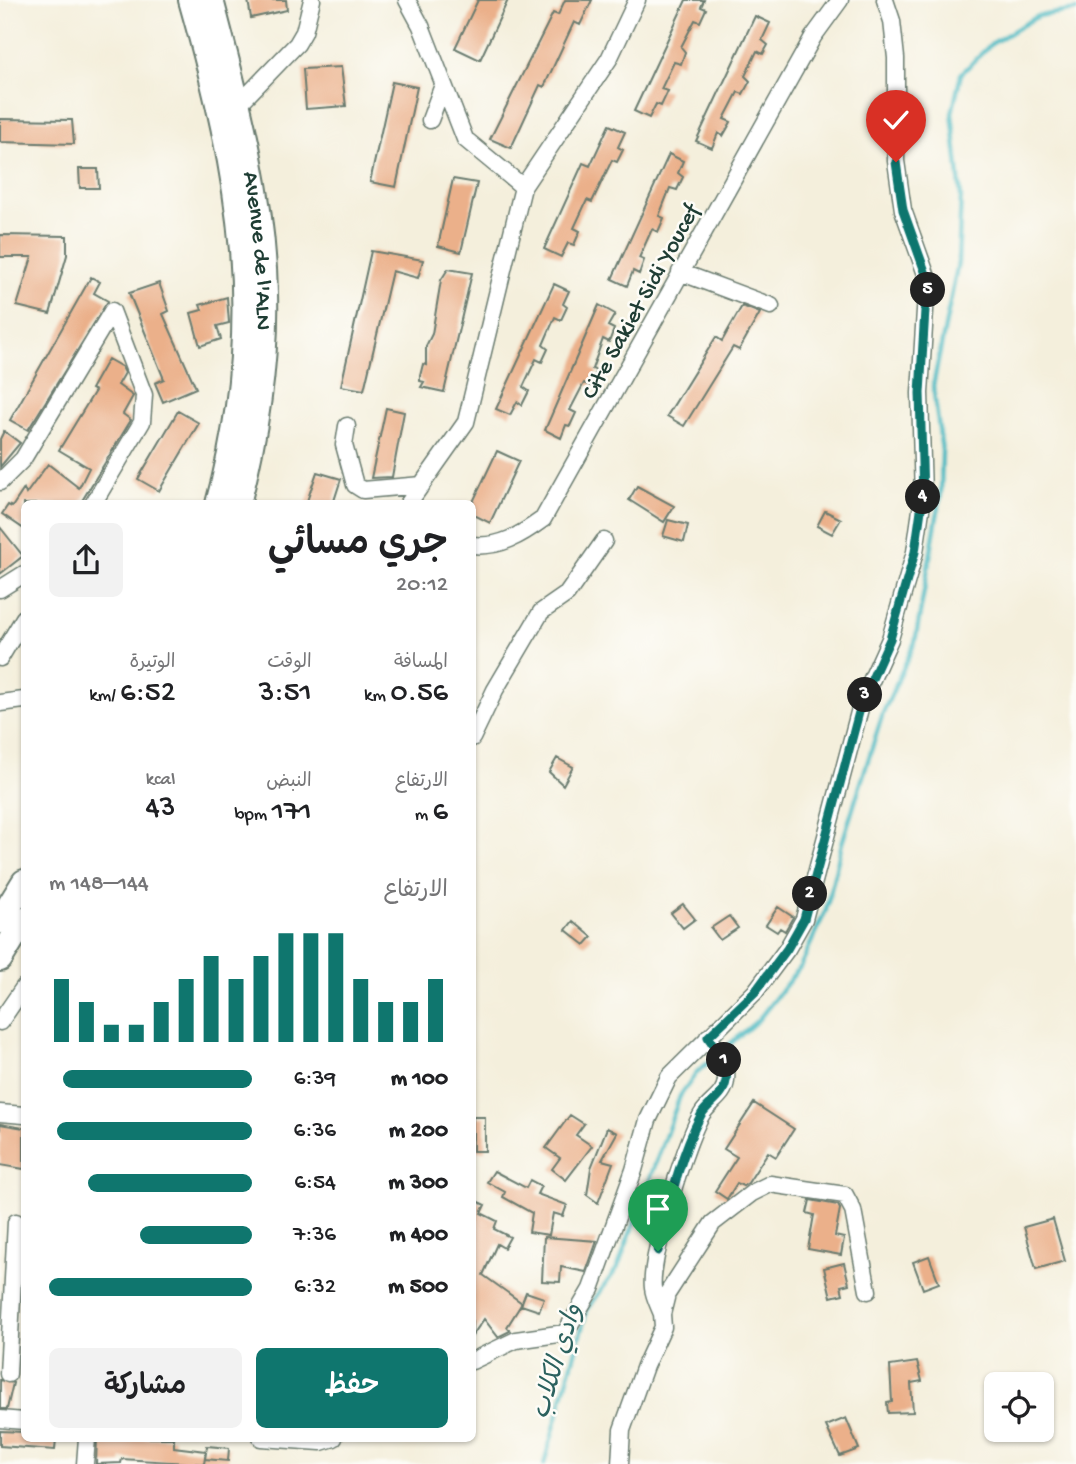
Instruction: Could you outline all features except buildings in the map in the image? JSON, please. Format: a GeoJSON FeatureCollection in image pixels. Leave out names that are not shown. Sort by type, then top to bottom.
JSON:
{"type":"FeatureCollection","features":[{"type":"Feature","properties":{"kind":"main road"},"geometry":{"type":"LineString","coordinates":[[191,0],[230,107],[246,275],[246,339],[233,442],[219,500]]}},
{"type":"Feature","properties":{"kind":"main road","name":"Avenue de l'ALN"},"geometry":{"type":"LineString","coordinates":[[211,0],[230,107],[257,201],[265,294],[255,414],[248,466],[239,500]]}},
{"type":"Feature","properties":{"kind":"main road"},"geometry":{"type":"LineString","coordinates":[[0,921],[21,887]]}},
{"type":"Feature","properties":{"kind":"main road"},"geometry":{"type":"LineString","coordinates":[[0,959],[21,925]]}},
{"type":"Feature","properties":{"kind":"street"},"geometry":{"type":"LineString","coordinates":[[230,107],[297,44],[304,33],[312,0]]}},
{"type":"Feature","properties":{"kind":"street"},"geometry":{"type":"LineString","coordinates":[[407,0],[421,26],[465,139],[523,187]]}},
{"type":"Feature","properties":{"kind":"street"},"geometry":{"type":"LineString","coordinates":[[411,500],[466,422],[523,187],[609,59],[637,0]]}},
{"type":"Feature","properties":{"kind":"street","name":"Cite Sakiet Sidi Youcef"},"geometry":{"type":"LineString","coordinates":[[476,546],[488,547],[508,541],[543,519],[813,37],[840,0]]}},
{"type":"Feature","properties":{"kind":"street"},"geometry":{"type":"LineString","coordinates":[[476,1359],[516,1340],[565,1333],[591,1289],[648,1120],[669,1077],[755,992],[787,949],[804,919],[862,701],[890,639],[915,552],[923,496],[920,393],[928,294],[917,243],[903,210],[896,162],[896,58],[892,21],[886,0]]}},
{"type":"Feature","properties":{"kind":"street"},"geometry":{"type":"LineString","coordinates":[[430,120],[443,85]]}},
{"type":"Feature","properties":{"kind":"street"},"geometry":{"type":"LineString","coordinates":[[680,272],[771,306]]}},
{"type":"Feature","properties":{"kind":"street"},"geometry":{"type":"LineString","coordinates":[[0,482],[23,459],[111,311],[144,395],[142,422],[95,500]]}},
{"type":"Feature","properties":{"kind":"street"},"geometry":{"type":"LineString","coordinates":[[347,426],[344,445],[355,485],[363,490],[422,485]]}},
{"type":"Feature","properties":{"kind":"street"},"geometry":{"type":"LineString","coordinates":[[476,730],[495,690],[541,612],[567,594],[604,541]]}},
{"type":"Feature","properties":{"kind":"street"},"geometry":{"type":"LineString","coordinates":[[0,589],[21,576]]}},
{"type":"Feature","properties":{"kind":"street"},"geometry":{"type":"LineString","coordinates":[[0,658],[21,623]]}},
{"type":"Feature","properties":{"kind":"street"},"geometry":{"type":"LineString","coordinates":[[0,703],[21,700]]}},
{"type":"Feature","properties":{"kind":"street"},"geometry":{"type":"LineString","coordinates":[[0,1022],[21,991]]}},
{"type":"Feature","properties":{"kind":"street"},"geometry":{"type":"LineString","coordinates":[[620,1464],[622,1430],[645,1366],[663,1327],[662,1314],[653,1289],[654,1272],[671,1196],[702,1113],[719,1097],[726,1083],[725,1062],[708,1037]]}},
{"type":"Feature","properties":{"kind":"street"},"geometry":{"type":"LineString","coordinates":[[0,1113],[21,1115]]}},
{"type":"Feature","properties":{"kind":"street"},"geometry":{"type":"LineString","coordinates":[[662,1314],[667,1294],[712,1223],[752,1193],[770,1184],[845,1195],[853,1210],[868,1291]]}},
{"type":"Feature","properties":{"kind":"street"},"geometry":{"type":"LineString","coordinates":[[8,1374],[16,1222]]}},
{"type":"Feature","properties":{"kind":"street"},"geometry":{"type":"LineString","coordinates":[[0,1419],[21,1421]]}},
{"type":"Feature","properties":{"kind":"street"},"geometry":{"type":"LineString","coordinates":[[85,1464],[87,1442]]}},
{"type":"Feature","properties":{"kind":"waterway","name":"وادي الكلاب"},"geometry":{"type":"LineString","coordinates":[[544,1464],[587,1310],[618,1267],[680,1096],[697,1072],[758,1020],[800,967],[826,910],[842,843],[883,713],[915,642],[941,494],[942,451],[933,386],[958,263],[961,196],[952,113],[961,74],[991,44],[1038,16],[1076,10]]}},
{"type":"Feature","properties":{"kind":"route"},"geometry":{"type":"LineString","coordinates":[[658,1251],[671,1196],[702,1113],[719,1097],[726,1083],[725,1062],[708,1037],[755,992],[787,949],[804,919],[862,701],[890,639],[915,552],[923,496],[920,393],[928,294],[927,277],[917,243],[903,210],[896,162]]}}]}
